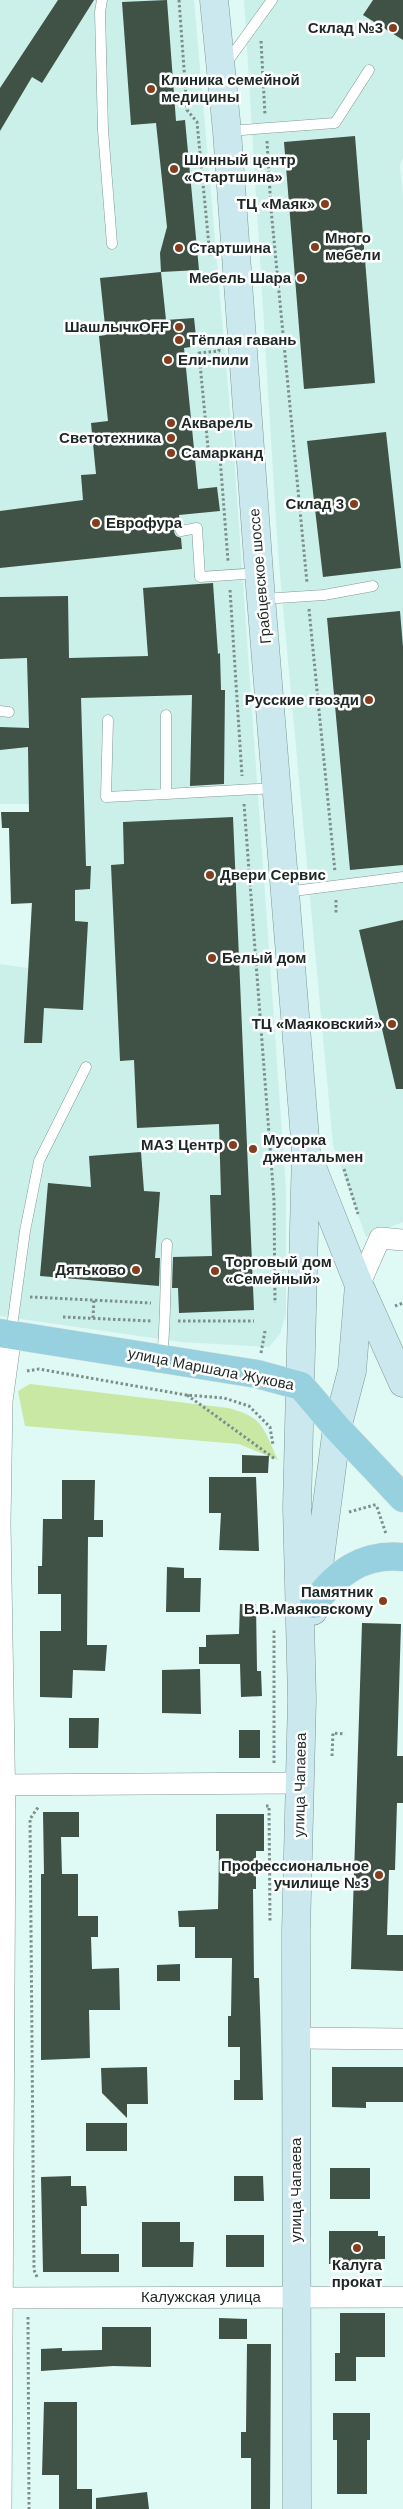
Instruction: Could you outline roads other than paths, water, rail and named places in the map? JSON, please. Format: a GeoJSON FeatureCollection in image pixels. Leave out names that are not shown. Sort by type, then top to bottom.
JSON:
{"type":"FeatureCollection","features":[{"type":"Feature","properties":{"kind":"main road","name":"Грабцевское шоссе"},"geometry":{"type":"LineString","coordinates":[[214,0],[227,131],[260,586],[278,788],[306,1151]]}},
{"type":"Feature","properties":{"kind":"main road"},"geometry":{"type":"LineString","coordinates":[[306,1151],[359,1284],[403,1383]]}},
{"type":"Feature","properties":{"kind":"main road","name":"улица Чапаева"},"geometry":{"type":"LineString","coordinates":[[298,2509],[296,1932],[302,1699],[297,1507],[306,1151]]}},
{"type":"Feature","properties":{"kind":"main road"},"geometry":{"type":"LineString","coordinates":[[302,1699],[337,1428],[352,1371],[359,1284]]}},
{"type":"Feature","properties":{"kind":"main road","name":"улица Маршала Жукова"},"geometry":{"type":"LineString","coordinates":[[5,1334],[257,1374],[301,1386],[337,1428],[403,1498]]}},
{"type":"Feature","properties":{"kind":"main road"},"geometry":{"type":"LineString","coordinates":[[314,1604],[329,1583],[351,1567],[371,1559],[390,1556],[403,1557]]}},
{"type":"Feature","properties":{"kind":"street"},"geometry":{"type":"LineString","coordinates":[[359,1284],[380,1238],[403,1228]]}},
{"type":"Feature","properties":{"kind":"street"},"geometry":{"type":"LineString","coordinates":[[380,1238],[403,1240]]}},
{"type":"Feature","properties":{"kind":"street"},"geometry":{"type":"LineString","coordinates":[[1,2509],[2,1785],[0,1523],[5,1334]]}},
{"type":"Feature","properties":{"kind":"street"},"geometry":{"type":"LineString","coordinates":[[2,1785],[301,1783]]}},
{"type":"Feature","properties":{"kind":"street"},"geometry":{"type":"LineString","coordinates":[[296,2038],[403,2038]]}},
{"type":"Feature","properties":{"kind":"street","name":"Калужская улица"},"geometry":{"type":"LineString","coordinates":[[1,2298],[403,2297]]}},
{"type":"Feature","properties":{"kind":"lane"},"geometry":{"type":"LineString","coordinates":[[102,0],[100,12],[103,130],[112,244]]}},
{"type":"Feature","properties":{"kind":"lane"},"geometry":{"type":"LineString","coordinates":[[220,72],[272,0]]}},
{"type":"Feature","properties":{"kind":"lane"},"geometry":{"type":"LineString","coordinates":[[227,131],[334,123],[369,70]]}},
{"type":"Feature","properties":{"kind":"lane"},"geometry":{"type":"LineString","coordinates":[[181,531],[197,528],[200,577],[229,575],[260,586],[308,595],[373,586]]}},
{"type":"Feature","properties":{"kind":"lane"},"geometry":{"type":"LineString","coordinates":[[166,715],[166,794]]}},
{"type":"Feature","properties":{"kind":"lane"},"geometry":{"type":"LineString","coordinates":[[108,720],[106,797],[278,788]]}},
{"type":"Feature","properties":{"kind":"lane"},"geometry":{"type":"LineString","coordinates":[[285,892],[403,877]]}},
{"type":"Feature","properties":{"kind":"lane"},"geometry":{"type":"LineString","coordinates":[[5,1334],[16,1297],[25,1231],[40,1161],[86,1067]]}},
{"type":"Feature","properties":{"kind":"lane"},"geometry":{"type":"LineString","coordinates":[[162,1358],[166,1321],[164,1303],[167,1244]]}},
{"type":"Feature","properties":{"kind":"place","name":"Склад №3"},"geometry":{"type":"Point","coordinates":[393,28]}},
{"type":"Feature","properties":{"kind":"place","name":"Клиника семейной медицины"},"geometry":{"type":"Point","coordinates":[151,89]}},
{"type":"Feature","properties":{"kind":"place","name":"Шинный центр «Стартшина»"},"geometry":{"type":"Point","coordinates":[174,169]}},
{"type":"Feature","properties":{"kind":"place","name":"ТЦ «Маяк»"},"geometry":{"type":"Point","coordinates":[325,204]}},
{"type":"Feature","properties":{"kind":"place","name":"Много мебели"},"geometry":{"type":"Point","coordinates":[315,247]}},
{"type":"Feature","properties":{"kind":"place","name":"Стартшина"},"geometry":{"type":"Point","coordinates":[179,248]}},
{"type":"Feature","properties":{"kind":"place","name":"Мебель Шара"},"geometry":{"type":"Point","coordinates":[301,278]}},
{"type":"Feature","properties":{"kind":"place","name":"ШашлычкOFF"},"geometry":{"type":"Point","coordinates":[179,327]}},
{"type":"Feature","properties":{"kind":"place","name":"Тёплая гавань"},"geometry":{"type":"Point","coordinates":[179,340]}},
{"type":"Feature","properties":{"kind":"place","name":"Ели-пили"},"geometry":{"type":"Point","coordinates":[168,360]}},
{"type":"Feature","properties":{"kind":"place","name":"Акварель"},"geometry":{"type":"Point","coordinates":[171,423]}},
{"type":"Feature","properties":{"kind":"place","name":"Светотехника"},"geometry":{"type":"Point","coordinates":[171,438]}},
{"type":"Feature","properties":{"kind":"place","name":"Самарканд"},"geometry":{"type":"Point","coordinates":[171,453]}},
{"type":"Feature","properties":{"kind":"place","name":"Склад 3"},"geometry":{"type":"Point","coordinates":[354,504]}},
{"type":"Feature","properties":{"kind":"place","name":"Еврофура"},"geometry":{"type":"Point","coordinates":[96,523]}},
{"type":"Feature","properties":{"kind":"place","name":"Русские гвозди"},"geometry":{"type":"Point","coordinates":[369,700]}},
{"type":"Feature","properties":{"kind":"place","name":"Двери Сервис"},"geometry":{"type":"Point","coordinates":[210,875]}},
{"type":"Feature","properties":{"kind":"place","name":"Белый дом"},"geometry":{"type":"Point","coordinates":[212,958]}},
{"type":"Feature","properties":{"kind":"place","name":"ТЦ «Маяковский»"},"geometry":{"type":"Point","coordinates":[392,1024]}},
{"type":"Feature","properties":{"kind":"place","name":"МАЗ Центр"},"geometry":{"type":"Point","coordinates":[233,1145]}},
{"type":"Feature","properties":{"kind":"place","name":"Мусорка джентальмен"},"geometry":{"type":"Point","coordinates":[253,1149]}},
{"type":"Feature","properties":{"kind":"place","name":"Дятьково"},"geometry":{"type":"Point","coordinates":[136,1270]}},
{"type":"Feature","properties":{"kind":"place","name":"Торговый дом «Семейный»"},"geometry":{"type":"Point","coordinates":[215,1271]}},
{"type":"Feature","properties":{"kind":"place","name":"Памятник В.В.Маяковскому"},"geometry":{"type":"Point","coordinates":[383,1601]}},
{"type":"Feature","properties":{"kind":"place","name":"Профессиональное училище №3"},"geometry":{"type":"Point","coordinates":[379,1875]}},
{"type":"Feature","properties":{"kind":"place","name":"Калуга прокат"},"geometry":{"type":"Point","coordinates":[357,2248]}}]}
